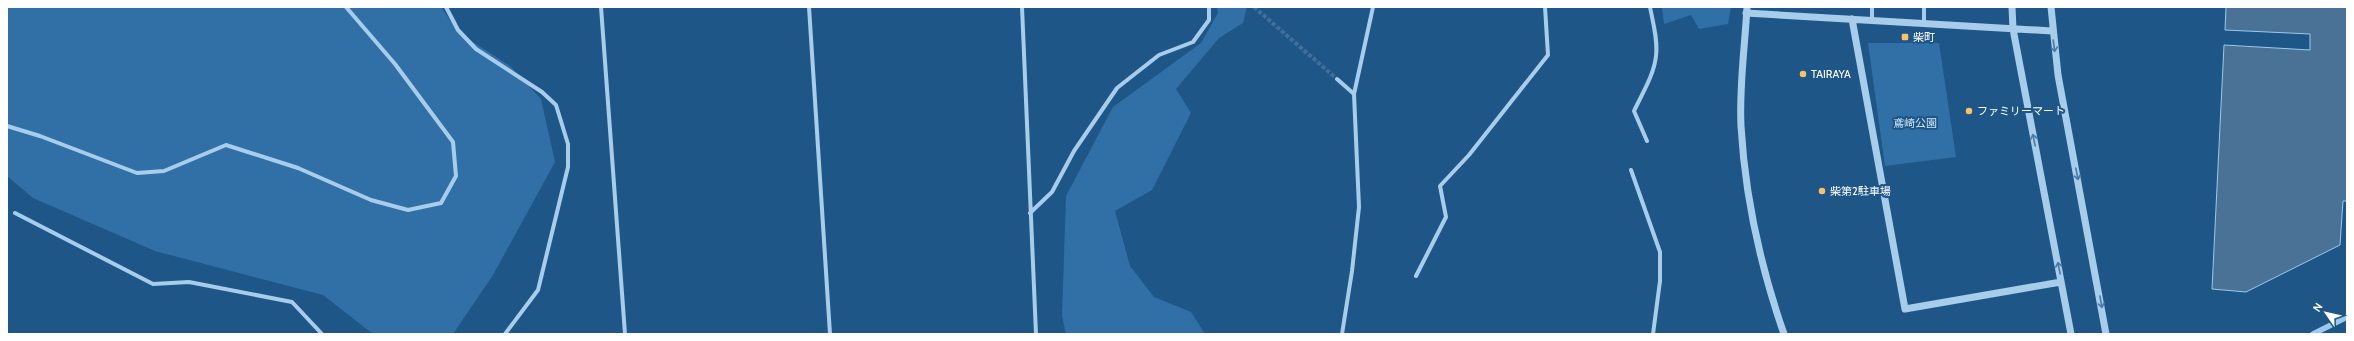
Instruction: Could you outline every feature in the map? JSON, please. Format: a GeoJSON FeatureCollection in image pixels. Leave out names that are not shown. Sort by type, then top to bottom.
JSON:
{"type":"FeatureCollection","features":[{"type":"Feature","properties":{"kind":"street"},"geometry":{"type":"LineString","coordinates":[[7,126],[40,136],[137,173],[164,171],[226,145],[298,168],[371,200],[408,210],[440,203],[456,176],[453,142],[395,64],[346,7]]}},
{"type":"Feature","properties":{"kind":"street"},"geometry":{"type":"LineString","coordinates":[[446,7],[458,30],[476,49],[542,92],[556,105],[568,144],[568,167],[538,290],[505,334]]}},
{"type":"Feature","properties":{"kind":"street"},"geometry":{"type":"LineString","coordinates":[[601,7],[625,334]]}},
{"type":"Feature","properties":{"kind":"street"},"geometry":{"type":"LineString","coordinates":[[809,7],[830,334]]}},
{"type":"Feature","properties":{"kind":"street"},"geometry":{"type":"LineString","coordinates":[[1022,7],[1036,334]]}},
{"type":"Feature","properties":{"kind":"street"},"geometry":{"type":"LineString","coordinates":[[1030,213],[1052,192],[1074,151],[1116,88],[1159,55],[1193,42],[1209,20],[1209,7]]}},
{"type":"Feature","properties":{"kind":"street"},"geometry":{"type":"LineString","coordinates":[[1342,334],[1352,271],[1359,207],[1354,94],[1373,7]]}},
{"type":"Feature","properties":{"kind":"street"},"geometry":{"type":"LineString","coordinates":[[1416,276],[1446,217],[1440,186],[1470,155],[1548,55],[1545,7]]}},
{"type":"Feature","properties":{"kind":"street"},"geometry":{"type":"LineString","coordinates":[[1647,141],[1634,111],[1652,72],[1656,57],[1656,43],[1650,7]]}},
{"type":"Feature","properties":{"kind":"street"},"geometry":{"type":"LineString","coordinates":[[1872,7],[1872,20]]}},
{"type":"Feature","properties":{"kind":"street"},"geometry":{"type":"LineString","coordinates":[[1924,7],[1924,24]]}},
{"type":"Feature","properties":{"kind":"street"},"geometry":{"type":"LineString","coordinates":[[2012,7],[2013,29],[2071,334]]}},
{"type":"Feature","properties":{"kind":"street"},"geometry":{"type":"LineString","coordinates":[[2051,7],[2052,31],[2106,334]]}},
{"type":"Feature","properties":{"kind":"street"},"geometry":{"type":"LineString","coordinates":[[1784,334],[1763,260],[1747,180],[1741,125],[1743,47],[1746,10],[1924,24],[2052,31]]}},
{"type":"Feature","properties":{"kind":"street"},"geometry":{"type":"LineString","coordinates":[[1852,19],[1905,309],[2062,282]]}},
{"type":"Feature","properties":{"kind":"street"},"geometry":{"type":"LineString","coordinates":[[1337,79],[1354,94]]}},
{"type":"Feature","properties":{"kind":"street"},"geometry":{"type":"LineString","coordinates":[[1631,170],[1660,252],[1660,281],[1653,334]]}},
{"type":"Feature","properties":{"kind":"street"},"geometry":{"type":"LineString","coordinates":[[15,213],[153,284],[189,282],[292,302],[322,334]]}},
{"type":"Feature","properties":{"kind":"green space"},"geometry":{"type":"Polygon","coordinates":[[[7,7],[441,7],[459,33],[510,66],[541,99],[555,162],[493,275],[453,334],[373,334],[323,295],[155,251],[33,198],[7,176],[7,7]]]}},
{"type":"Feature","properties":{"kind":"green space"},"geometry":{"type":"Polygon","coordinates":[[[1217,7],[1247,7],[1243,23],[1219,38],[1176,89],[1191,113],[1152,190],[1115,211],[1130,266],[1154,297],[1191,312],[1205,334],[1066,334],[1062,316],[1066,196],[1113,107],[1201,43],[1218,13],[1217,7]]]}},
{"type":"Feature","properties":{"kind":"green space"},"geometry":{"type":"Polygon","coordinates":[[[1662,7],[1731,7],[1728,24],[1699,29],[1691,15],[1664,24],[1662,7]]]}},
{"type":"Feature","properties":{"kind":"green space","name":"鳶崎公園"},"geometry":{"type":"Polygon","coordinates":[[[1868,43],[1939,43],[1956,157],[1885,166],[1868,43]]]}},
{"type":"Feature","properties":{"kind":"shaded area"},"geometry":{"type":"Polygon","coordinates":[[[2226,7],[2347,7],[2347,201],[2343,201],[2340,245],[2246,292],[2212,289],[2224,45],[2310,50],[2310,34],[2225,30],[2226,7]]]}},
{"type":"Feature","properties":{"kind":"waterway"},"geometry":{"type":"LineString","coordinates":[[2313,334],[2347,317]]}},
{"type":"Feature","properties":{"kind":"tunnel"},"geometry":{"type":"LineString","coordinates":[[1254,7],[1337,79]]}},
{"type":"Feature","properties":{"kind":"place","name":"柴町"},"geometry":{"type":"Point","coordinates":[1905,37]}},
{"type":"Feature","properties":{"kind":"place","name":"TAIRAYA"},"geometry":{"type":"Point","coordinates":[1803,74]}},
{"type":"Feature","properties":{"kind":"place","name":"ファミリーマート"},"geometry":{"type":"Point","coordinates":[1969,111]}},
{"type":"Feature","properties":{"kind":"place","name":"柴第2駐車場"},"geometry":{"type":"Point","coordinates":[1822,191]}}]}
